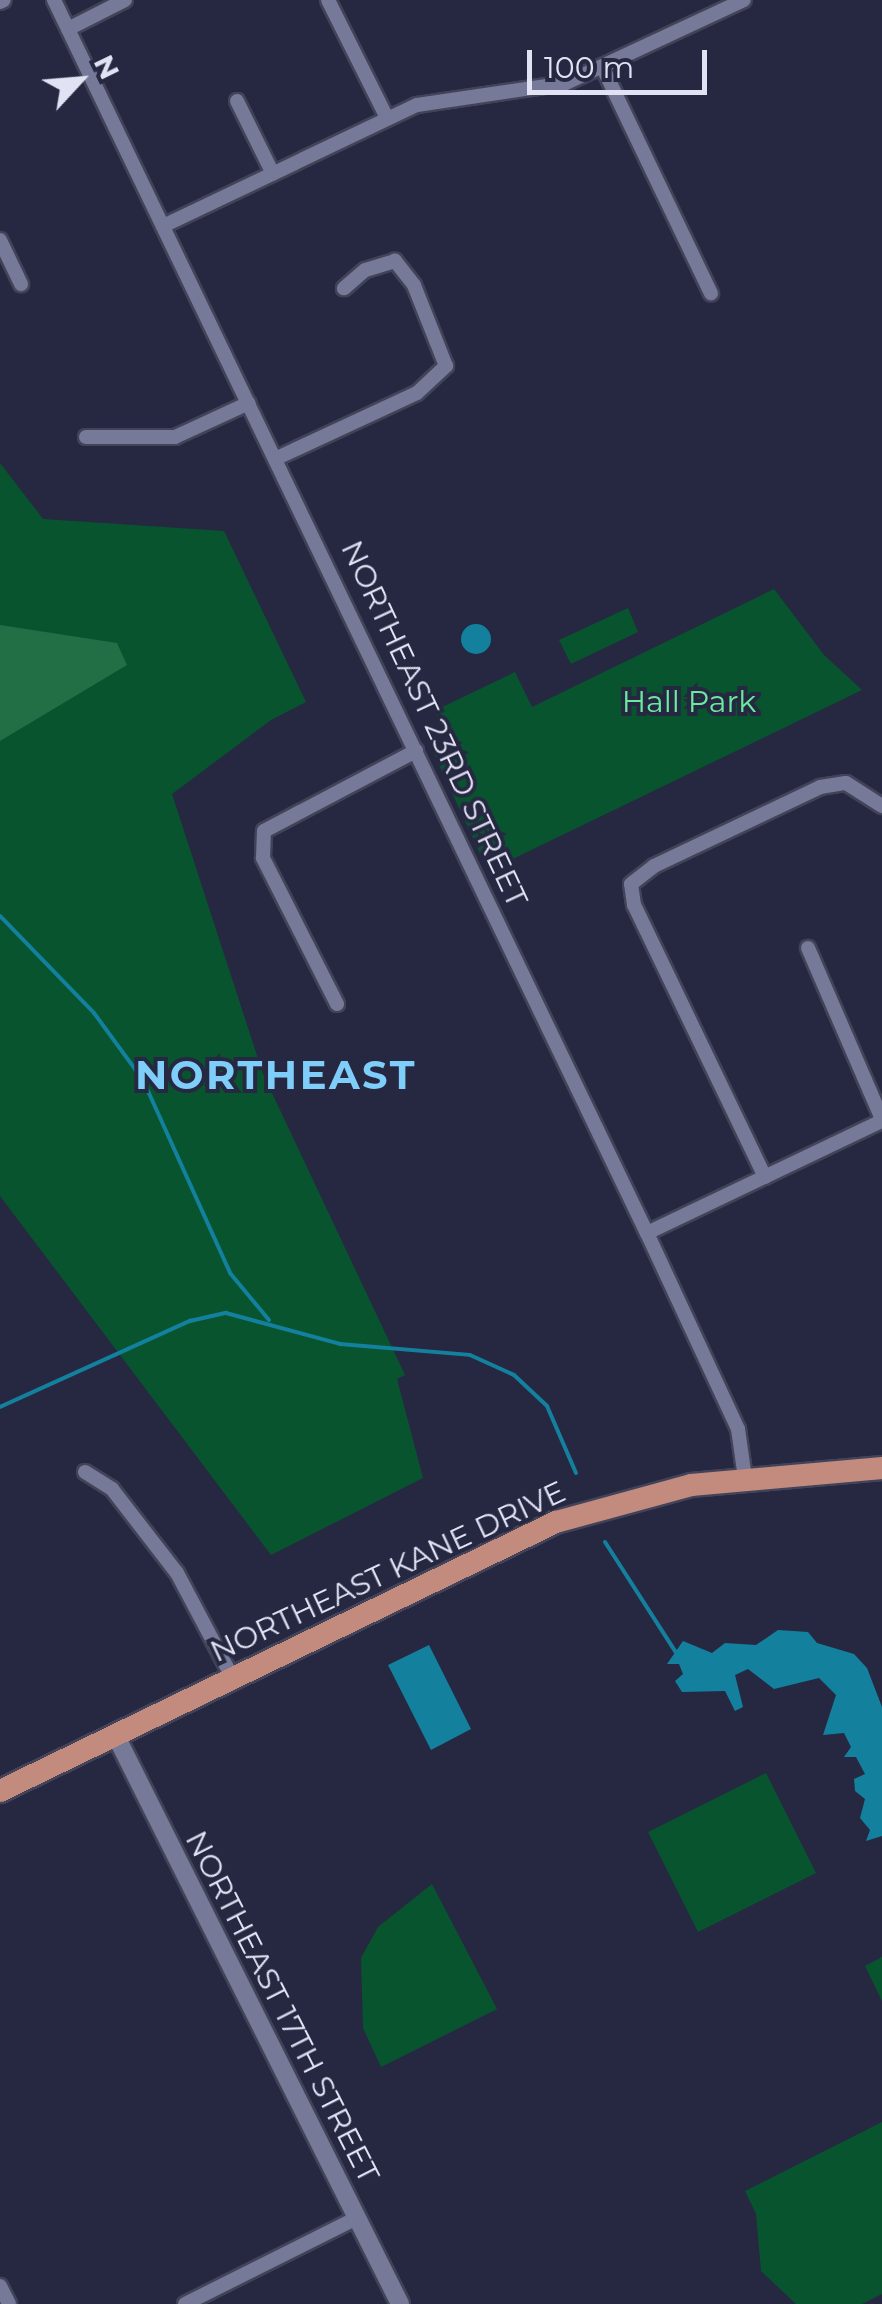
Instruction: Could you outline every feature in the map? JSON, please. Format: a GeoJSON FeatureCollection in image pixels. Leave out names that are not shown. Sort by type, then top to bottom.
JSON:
{"type":"FeatureCollection","features":[{"type":"Feature","properties":{"kind":"main road","name":"NORTHEAST KANE DRIVE"},"geometry":{"type":"LineString","coordinates":[[0,1791],[546,1526],[662,1492],[745,1478],[882,1468]]}},
{"type":"Feature","properties":{"kind":"street","name":"NORTHEAST 23RD STREET"},"geometry":{"type":"LineString","coordinates":[[54,0],[277,458],[738,1429],[745,1478]]}},
{"type":"Feature","properties":{"kind":"street"},"geometry":{"type":"LineString","coordinates":[[68,30],[125,0]]}},
{"type":"Feature","properties":{"kind":"street"},"geometry":{"type":"LineString","coordinates":[[328,0],[387,118]]}},
{"type":"Feature","properties":{"kind":"street"},"geometry":{"type":"LineString","coordinates":[[163,226],[387,118],[437,101],[566,83],[744,0]]}},
{"type":"Feature","properties":{"kind":"street"},"geometry":{"type":"LineString","coordinates":[[603,68],[711,293]]}},
{"type":"Feature","properties":{"kind":"street"},"geometry":{"type":"LineString","coordinates":[[237,101],[273,174]]}},
{"type":"Feature","properties":{"kind":"street"},"geometry":{"type":"LineString","coordinates":[[0,240],[21,284]]}},
{"type":"Feature","properties":{"kind":"street"},"geometry":{"type":"LineString","coordinates":[[277,458],[417,393],[446,366],[444,348],[414,285],[395,262],[365,270],[344,288]]}},
{"type":"Feature","properties":{"kind":"street"},"geometry":{"type":"LineString","coordinates":[[86,437],[176,438],[250,403]]}},
{"type":"Feature","properties":{"kind":"street"},"geometry":{"type":"LineString","coordinates":[[337,1004],[263,858],[264,830],[416,751]]}},
{"type":"Feature","properties":{"kind":"street"},"geometry":{"type":"LineString","coordinates":[[766,1177],[634,904],[631,884],[644,872],[820,787],[846,783],[882,806]]}},
{"type":"Feature","properties":{"kind":"street"},"geometry":{"type":"LineString","coordinates":[[646,1233],[882,1120],[808,948]]}},
{"type":"Feature","properties":{"kind":"street"},"geometry":{"type":"LineString","coordinates":[[85,1472],[112,1489],[177,1573],[232,1677]]}},
{"type":"Feature","properties":{"kind":"street","name":"NORTHEAST 17TH STREET"},"geometry":{"type":"LineString","coordinates":[[116,1734],[400,2304]]}},
{"type":"Feature","properties":{"kind":"street"},"geometry":{"type":"LineString","coordinates":[[186,2304],[358,2218]]}},
{"type":"Feature","properties":{"kind":"street"},"geometry":{"type":"LineString","coordinates":[[0,2286],[9,2304]]}},
{"type":"Feature","properties":{"kind":"green space"},"geometry":{"type":"Polygon","coordinates":[[[0,463],[43,519],[224,531],[306,702],[271,720],[172,794],[263,1074],[405,1375],[397,1379],[423,1478],[271,1555],[0,1196],[0,463]]]}},
{"type":"Feature","properties":{"kind":"green space","name":"Hall Park"},"geometry":{"type":"Polygon","coordinates":[[[774,589],[824,655],[862,690],[488,871],[434,754],[451,746],[434,711],[515,672],[532,707],[774,589]]]}},
{"type":"Feature","properties":{"kind":"green space"},"geometry":{"type":"Polygon","coordinates":[[[628,608],[638,632],[571,664],[559,640],[628,608]]]}},
{"type":"Feature","properties":{"kind":"green space"},"geometry":{"type":"Polygon","coordinates":[[[0,625],[117,643],[127,665],[0,741],[0,625]]]}},
{"type":"Feature","properties":{"kind":"green space"},"geometry":{"type":"Polygon","coordinates":[[[766,1773],[816,1873],[698,1932],[648,1832],[766,1773]]]}},
{"type":"Feature","properties":{"kind":"green space"},"geometry":{"type":"Polygon","coordinates":[[[432,1884],[497,2009],[381,2067],[363,2028],[361,1958],[378,1927],[432,1884]]]}},
{"type":"Feature","properties":{"kind":"green space"},"geometry":{"type":"Polygon","coordinates":[[[882,1957],[882,2001],[865,1966],[882,1957]]]}},
{"type":"Feature","properties":{"kind":"green space"},"geometry":{"type":"Polygon","coordinates":[[[882,2122],[882,2294],[862,2304],[796,2304],[761,2271],[756,2214],[745,2191],[882,2122]]]}},
{"type":"Feature","properties":{"kind":"water"},"geometry":{"type":"Polygon","coordinates":[[[476,624],[487,628],[491,639],[487,650],[476,654],[465,650],[461,639],[465,628],[476,624]]]}},
{"type":"Feature","properties":{"kind":"water"},"geometry":{"type":"Polygon","coordinates":[[[778,1630],[808,1632],[817,1643],[854,1654],[867,1668],[882,1707],[882,1836],[866,1841],[870,1830],[860,1818],[865,1799],[855,1791],[854,1779],[865,1774],[856,1757],[844,1757],[851,1747],[844,1733],[823,1735],[836,1695],[819,1678],[774,1689],[748,1669],[735,1675],[743,1707],[735,1711],[725,1691],[682,1692],[675,1681],[683,1674],[679,1664],[667,1664],[683,1641],[712,1653],[725,1643],[756,1645],[778,1630]]]}},
{"type":"Feature","properties":{"kind":"water"},"geometry":{"type":"Polygon","coordinates":[[[429,1645],[471,1729],[431,1750],[388,1665],[429,1645]]]}},
{"type":"Feature","properties":{"kind":"waterway"},"geometry":{"type":"LineString","coordinates":[[0,916],[94,1013],[143,1080],[230,1273],[269,1320]]}},
{"type":"Feature","properties":{"kind":"waterway"},"geometry":{"type":"LineString","coordinates":[[0,1407],[190,1321],[226,1313],[340,1344],[470,1355],[514,1375],[547,1406],[576,1473]]}},
{"type":"Feature","properties":{"kind":"waterway"},"geometry":{"type":"LineString","coordinates":[[605,1542],[675,1651]]}},
{"type":"Feature","properties":{"kind":"district","name":"NORTHEAST"},"geometry":{"type":"Point","coordinates":[276,1075]}}]}
